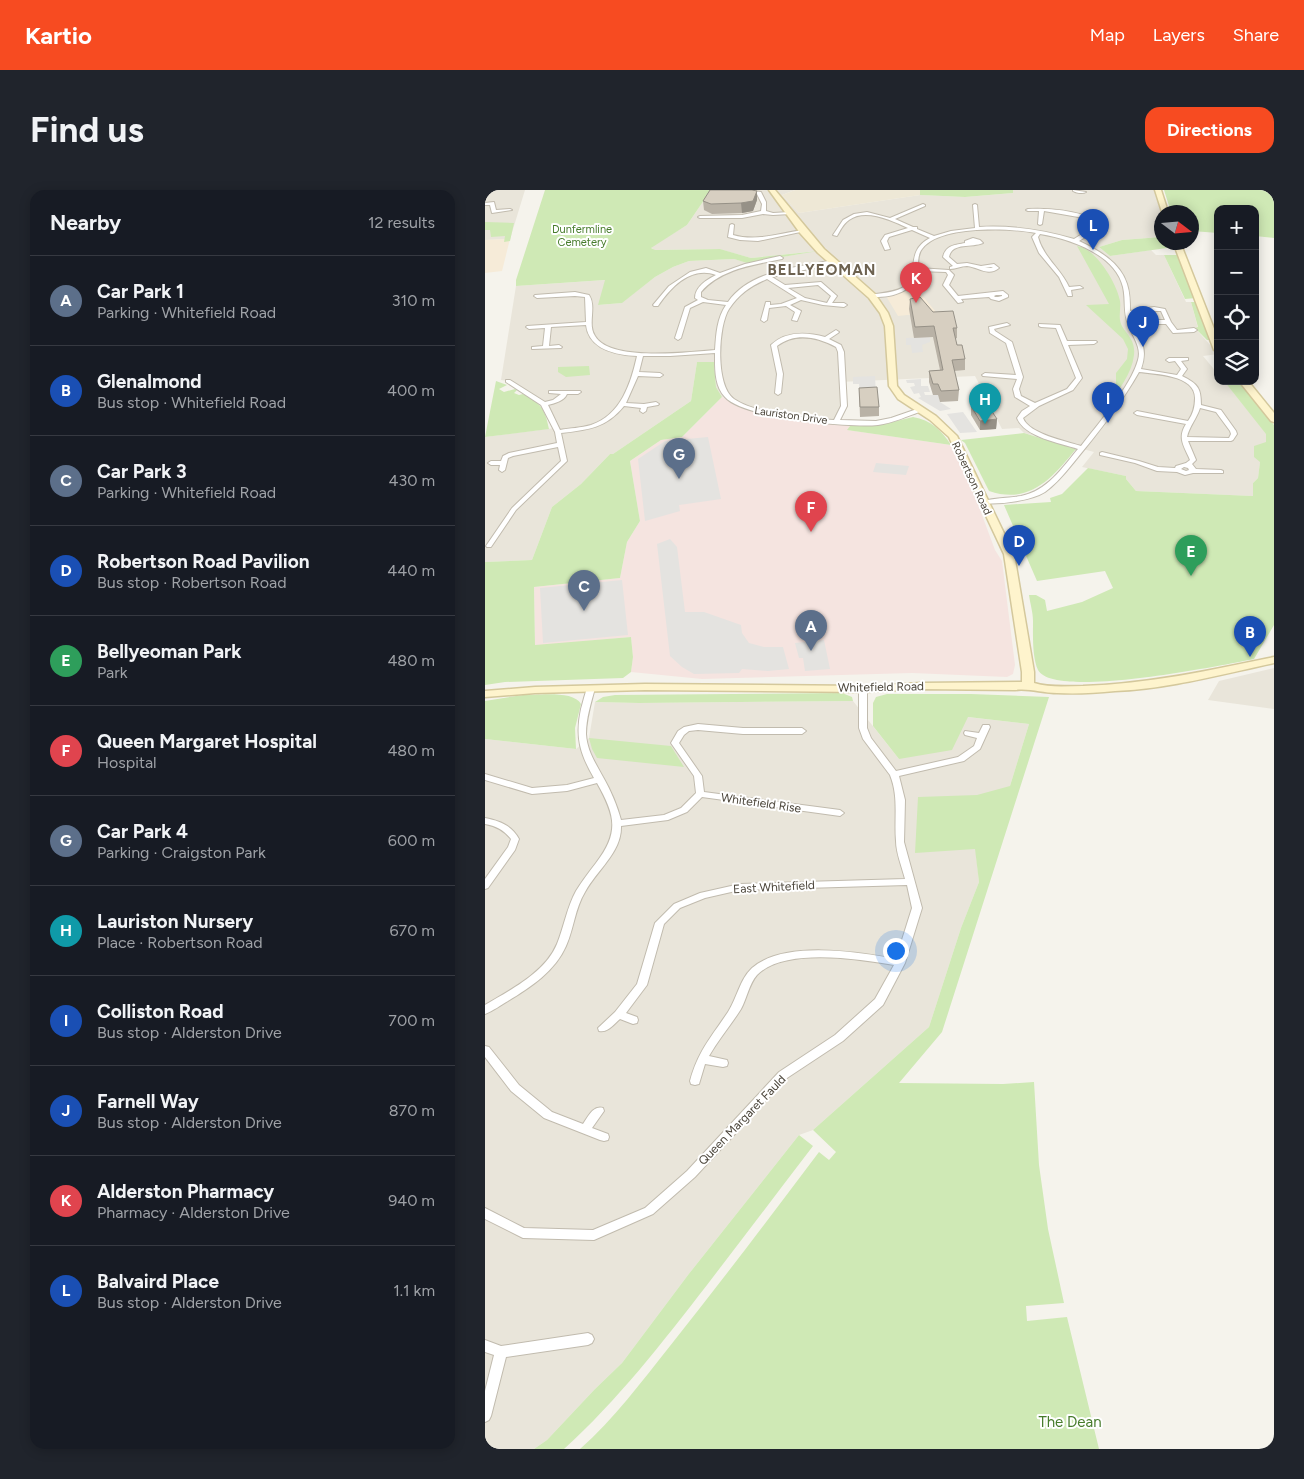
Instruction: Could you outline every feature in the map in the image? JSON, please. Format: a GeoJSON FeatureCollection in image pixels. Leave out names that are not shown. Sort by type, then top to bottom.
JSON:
{"type":"FeatureCollection","features":[{"type":"Feature","properties":{"kind":"street"},"geometry":{"type":"LineString","coordinates":[[743,190],[760,194],[765,205],[763,212]]}},
{"type":"Feature","properties":{"kind":"street","name":"Robertson Road"},"geometry":{"type":"LineString","coordinates":[[772,190],[803,231],[834,262],[873,296],[884,313],[889,326],[893,386],[901,397],[933,418],[953,436],[1009,554],[1028,672],[1028,684]]}},
{"type":"Feature","properties":{"kind":"street"},"geometry":{"type":"LineString","coordinates":[[1158,190],[1163,205]]}},
{"type":"Feature","properties":{"kind":"street"},"geometry":{"type":"LineString","coordinates":[[1075,191],[1084,193]]}},
{"type":"Feature","properties":{"kind":"street"},"geometry":{"type":"LineString","coordinates":[[485,204],[492,203],[494,212],[511,210]]}},
{"type":"Feature","properties":{"kind":"street"},"geometry":{"type":"LineString","coordinates":[[889,220],[923,205]]}},
{"type":"Feature","properties":{"kind":"street"},"geometry":{"type":"LineString","coordinates":[[967,205],[982,205]]}},
{"type":"Feature","properties":{"kind":"street"},"geometry":{"type":"LineString","coordinates":[[975,205],[977,228]]}},
{"type":"Feature","properties":{"kind":"street"},"geometry":{"type":"LineString","coordinates":[[912,209],[920,212]]}},
{"type":"Feature","properties":{"kind":"street"},"geometry":{"type":"LineString","coordinates":[[1040,224],[1042,209]]}},
{"type":"Feature","properties":{"kind":"street"},"geometry":{"type":"LineString","coordinates":[[1028,210],[1042,209],[1075,214],[1090,219],[1093,230],[1076,240]]}},
{"type":"Feature","properties":{"kind":"street"},"geometry":{"type":"LineString","coordinates":[[699,218],[754,216],[763,212],[773,214],[790,213]]}},
{"type":"Feature","properties":{"kind":"street"},"geometry":{"type":"LineString","coordinates":[[835,235],[847,219],[867,214],[915,228],[922,234],[933,238]]}},
{"type":"Feature","properties":{"kind":"street"},"geometry":{"type":"LineString","coordinates":[[724,228],[731,227],[730,236],[753,241],[803,231]]}},
{"type":"Feature","properties":{"kind":"street"},"geometry":{"type":"LineString","coordinates":[[887,249],[884,241],[887,236],[915,228]]}},
{"type":"Feature","properties":{"kind":"street"},"geometry":{"type":"LineString","coordinates":[[873,296],[905,289],[914,278],[917,253],[933,238],[977,228],[1005,228],[1076,240],[1096,249],[1122,277],[1129,296],[1127,313],[1129,322],[1140,344],[1142,358],[1139,370],[1057,479],[1042,491],[1019,498],[984,502]]}},
{"type":"Feature","properties":{"kind":"street"},"geometry":{"type":"LineString","coordinates":[[1038,233],[1035,237],[1036,241],[1047,263],[1060,274],[1070,295]]}},
{"type":"Feature","properties":{"kind":"street"},"geometry":{"type":"LineString","coordinates":[[956,266],[946,257],[947,252],[952,247],[969,244]]}},
{"type":"Feature","properties":{"kind":"street"},"geometry":{"type":"LineString","coordinates":[[1179,250],[1214,340]]}},
{"type":"Feature","properties":{"kind":"street"},"geometry":{"type":"LineString","coordinates":[[729,304],[698,298],[701,289],[721,275],[748,264],[780,258]]}},
{"type":"Feature","properties":{"kind":"street","name":"Lauriston Drive"},"geometry":{"type":"LineString","coordinates":[[834,262],[767,277],[739,291],[729,304],[720,326],[717,351],[721,389],[732,401],[747,409],[836,421],[878,422],[895,419],[920,410]]}},
{"type":"Feature","properties":{"kind":"street"},"geometry":{"type":"LineString","coordinates":[[916,269],[947,271],[956,266],[981,267]]}},
{"type":"Feature","properties":{"kind":"street"},"geometry":{"type":"LineString","coordinates":[[656,305],[668,288],[696,272],[705,270],[721,275]]}},
{"type":"Feature","properties":{"kind":"street"},"geometry":{"type":"LineString","coordinates":[[947,271],[951,275],[946,285],[958,300],[991,295]]}},
{"type":"Feature","properties":{"kind":"street"},"geometry":{"type":"LineString","coordinates":[[767,277],[785,287],[791,293],[803,298],[829,304],[844,305]]}},
{"type":"Feature","properties":{"kind":"street"},"geometry":{"type":"LineString","coordinates":[[785,287],[819,283],[834,296],[829,304]]}},
{"type":"Feature","properties":{"kind":"street"},"geometry":{"type":"LineString","coordinates":[[1067,289],[1080,288]]}},
{"type":"Feature","properties":{"kind":"street"},"geometry":{"type":"LineString","coordinates":[[537,296],[575,294],[587,296],[589,299],[593,338],[598,343],[615,351],[640,355],[717,351]]}},
{"type":"Feature","properties":{"kind":"street"},"geometry":{"type":"LineString","coordinates":[[787,305],[803,298]]}},
{"type":"Feature","properties":{"kind":"street"},"geometry":{"type":"LineString","coordinates":[[678,338],[688,308],[703,300]]}},
{"type":"Feature","properties":{"kind":"street"},"geometry":{"type":"LineString","coordinates":[[763,320],[768,304],[787,305],[798,311],[795,320]]}},
{"type":"Feature","properties":{"kind":"street"},"geometry":{"type":"LineString","coordinates":[[1127,313],[1137,313],[1150,308],[1158,308],[1163,310],[1175,332],[1194,330]]}},
{"type":"Feature","properties":{"kind":"street"},"geometry":{"type":"LineString","coordinates":[[1157,322],[1168,322]]}},
{"type":"Feature","properties":{"kind":"street"},"geometry":{"type":"LineString","coordinates":[[529,327],[590,323]]}},
{"type":"Feature","properties":{"kind":"street"},"geometry":{"type":"LineString","coordinates":[[1007,325],[991,328],[992,332],[1009,342],[1020,377],[1016,388],[1018,397],[1035,406]]}},
{"type":"Feature","properties":{"kind":"street"},"geometry":{"type":"LineString","coordinates":[[1041,325],[1058,326],[1079,378],[1070,390],[1035,406],[1020,418],[1021,423],[1026,429],[1082,448]]}},
{"type":"Feature","properties":{"kind":"street"},"geometry":{"type":"LineString","coordinates":[[546,348],[548,326]]}},
{"type":"Feature","properties":{"kind":"street"},"geometry":{"type":"LineString","coordinates":[[826,339],[835,332]]}},
{"type":"Feature","properties":{"kind":"street"},"geometry":{"type":"LineString","coordinates":[[778,393],[780,374],[774,345],[782,339],[796,335],[826,339],[839,346],[841,352],[844,406],[836,421]]}},
{"type":"Feature","properties":{"kind":"street"},"geometry":{"type":"LineString","coordinates":[[1065,343],[1094,342]]}},
{"type":"Feature","properties":{"kind":"street"},"geometry":{"type":"LineString","coordinates":[[534,348],[559,347]]}},
{"type":"Feature","properties":{"kind":"street"},"geometry":{"type":"LineString","coordinates":[[558,432],[597,425],[612,416],[622,404],[636,374],[640,355]]}},
{"type":"Feature","properties":{"kind":"street"},"geometry":{"type":"LineString","coordinates":[[1169,360],[1186,359]]}},
{"type":"Feature","properties":{"kind":"street"},"geometry":{"type":"LineString","coordinates":[[1177,360],[1184,369],[1179,377]]}},
{"type":"Feature","properties":{"kind":"street"},"geometry":{"type":"LineString","coordinates":[[1139,370],[1179,377],[1196,387],[1198,406],[1194,418],[1185,431],[1184,439],[1193,460],[1191,468]]}},
{"type":"Feature","properties":{"kind":"street"},"geometry":{"type":"LineString","coordinates":[[636,374],[661,377],[666,371]]}},
{"type":"Feature","properties":{"kind":"street"},"geometry":{"type":"LineString","coordinates":[[985,376],[1020,377]]}},
{"type":"Feature","properties":{"kind":"street"},"geometry":{"type":"LineString","coordinates":[[489,546],[514,509],[564,461],[558,432],[544,404],[508,381]]}},
{"type":"Feature","properties":{"kind":"street"},"geometry":{"type":"LineString","coordinates":[[507,388],[515,385]]}},
{"type":"Feature","properties":{"kind":"street"},"geometry":{"type":"LineString","coordinates":[[1246,385],[1274,419]]}},
{"type":"Feature","properties":{"kind":"street"},"geometry":{"type":"LineString","coordinates":[[551,392],[578,392]]}},
{"type":"Feature","properties":{"kind":"street"},"geometry":{"type":"LineString","coordinates":[[544,404],[555,401],[564,395],[564,392]]}},
{"type":"Feature","properties":{"kind":"street"},"geometry":{"type":"LineString","coordinates":[[622,404],[644,409],[656,404]]}},
{"type":"Feature","properties":{"kind":"street"},"geometry":{"type":"LineString","coordinates":[[1184,439],[1231,439],[1232,429],[1223,421],[1219,411],[1198,406]]}},
{"type":"Feature","properties":{"kind":"street"},"geometry":{"type":"LineString","coordinates":[[1130,416],[1135,411],[1190,423]]}},
{"type":"Feature","properties":{"kind":"street"},"geometry":{"type":"LineString","coordinates":[[491,463],[503,466],[505,458],[511,454],[561,444]]}},
{"type":"Feature","properties":{"kind":"street"},"geometry":{"type":"LineString","coordinates":[[1102,454],[1119,454],[1157,469],[1178,470],[1179,466],[1221,472]]}},
{"type":"Feature","properties":{"kind":"street","name":"Whitefield Road"},"geometry":{"type":"LineString","coordinates":[[485,694],[591,688],[795,687],[863,690],[922,686],[1015,687],[1028,684],[1041,689],[1058,690],[1125,687],[1187,678],[1274,660]]}},
{"type":"Feature","properties":{"kind":"street"},"geometry":{"type":"LineString","coordinates":[[485,1010],[521,988],[550,962],[564,941],[572,908],[579,892],[613,846],[618,823],[613,804],[585,751],[582,736],[591,688]]}},
{"type":"Feature","properties":{"kind":"street","name":"Queen Margaret Fauld"},"geometry":{"type":"LineString","coordinates":[[485,1213],[523,1233],[595,1235],[649,1211],[691,1174],[783,1075],[839,1038],[879,1002],[900,962],[917,908],[900,842],[901,800],[894,774],[867,739],[863,728],[863,690]]}},
{"type":"Feature","properties":{"kind":"street"},"geometry":{"type":"LineString","coordinates":[[618,823],[665,818],[684,810],[700,794],[698,776],[675,743],[681,733],[687,729],[705,726],[782,736],[802,731]]}},
{"type":"Feature","properties":{"kind":"street"},"geometry":{"type":"LineString","coordinates":[[894,774],[961,760],[977,747],[986,728]]}},
{"type":"Feature","properties":{"kind":"street"},"geometry":{"type":"LineString","coordinates":[[968,733],[982,736]]}},
{"type":"Feature","properties":{"kind":"street"},"geometry":{"type":"LineString","coordinates":[[485,777],[532,791],[567,788],[599,779]]}},
{"type":"Feature","properties":{"kind":"street","name":"Whitefield Rise"},"geometry":{"type":"LineString","coordinates":[[700,794],[821,816],[840,813]]}},
{"type":"Feature","properties":{"kind":"street"},"geometry":{"type":"LineString","coordinates":[[485,821],[503,826],[511,832],[515,839],[512,848],[485,886]]}},
{"type":"Feature","properties":{"kind":"street","name":"East Whitefield"},"geometry":{"type":"LineString","coordinates":[[603,1028],[619,1015],[642,985],[660,923],[677,906],[703,894],[741,886],[911,882]]}},
{"type":"Feature","properties":{"kind":"street"},"geometry":{"type":"LineString","coordinates":[[695,1081],[702,1059],[736,1008],[745,985],[756,970],[769,962],[784,956],[851,954],[900,962]]}},
{"type":"Feature","properties":{"kind":"street"},"geometry":{"type":"LineString","coordinates":[[619,1015],[633,1020]]}},
{"type":"Feature","properties":{"kind":"street"},"geometry":{"type":"LineString","coordinates":[[485,1050],[515,1088],[542,1110],[549,1115],[604,1137]]}},
{"type":"Feature","properties":{"kind":"street"},"geometry":{"type":"LineString","coordinates":[[702,1059],[723,1063]]}},
{"type":"Feature","properties":{"kind":"street"},"geometry":{"type":"LineString","coordinates":[[585,1130],[599,1111]]}},
{"type":"Feature","properties":{"kind":"street"},"geometry":{"type":"LineString","coordinates":[[485,1346],[501,1352],[588,1339]]}},
{"type":"Feature","properties":{"kind":"street"},"geometry":{"type":"LineString","coordinates":[[485,1416],[501,1352]]}},
{"type":"Feature","properties":{"kind":"shaded area"},"geometry":{"type":"Polygon","coordinates":[[[485,190],[525,190],[510,239],[485,240],[485,190]]]}},
{"type":"Feature","properties":{"kind":"shaded area"},"geometry":{"type":"Polygon","coordinates":[[[711,190],[795,190],[782,195],[799,213],[920,195],[965,197],[1013,193],[1013,190],[1154,190],[1159,205],[1154,205],[1154,238],[1122,240],[1099,247],[1110,256],[1151,250],[1156,255],[1164,255],[1186,302],[1191,302],[1198,328],[1196,329],[1214,349],[1214,355],[1203,356],[1214,369],[1214,385],[1227,385],[1266,433],[1266,442],[1260,462],[1258,478],[1253,483],[1253,496],[1136,491],[1126,479],[1126,476],[1082,467],[1094,452],[1024,433],[1019,428],[1002,429],[975,376],[839,382],[841,405],[834,419],[761,409],[722,397],[716,387],[714,362],[697,362],[691,401],[613,454],[610,454],[581,484],[552,507],[532,560],[485,562],[485,437],[555,428],[547,409],[508,381],[501,380],[516,286],[606,280],[599,305],[621,303],[655,277],[689,261],[734,259],[748,263],[817,251],[751,258],[719,249],[654,250],[651,247],[687,225],[711,190]]]}},
{"type":"Feature","properties":{"kind":"shaded area"},"geometry":{"type":"Polygon","coordinates":[[[795,190],[920,190],[920,195],[799,213],[782,195],[795,190]]]}},
{"type":"Feature","properties":{"kind":"shaded area"},"geometry":{"type":"Polygon","coordinates":[[[510,239],[502,271],[485,273],[485,240],[510,239]]]}},
{"type":"Feature","properties":{"kind":"shaded area"},"geometry":{"type":"Polygon","coordinates":[[[913,289],[921,294],[936,312],[898,316],[886,296],[913,289]]]}},
{"type":"Feature","properties":{"kind":"shaded area"},"geometry":{"type":"Polygon","coordinates":[[[930,337],[930,342],[922,345],[923,352],[912,353],[911,345],[906,345],[906,338],[930,337]]]}},
{"type":"Feature","properties":{"kind":"shaded area"},"geometry":{"type":"Polygon","coordinates":[[[875,376],[876,394],[860,395],[859,384],[853,384],[853,377],[875,376]]]}},
{"type":"Feature","properties":{"kind":"shaded area"},"geometry":{"type":"Polygon","coordinates":[[[921,379],[921,386],[928,386],[930,392],[924,392],[925,395],[938,395],[940,402],[951,409],[940,411],[918,398],[921,397],[919,393],[914,394],[910,387],[915,386],[914,383],[907,383],[906,380],[921,379]]]}},
{"type":"Feature","properties":{"kind":"shaded area"},"geometry":{"type":"Polygon","coordinates":[[[722,397],[758,413],[850,426],[848,430],[951,445],[966,472],[995,550],[1002,561],[1015,665],[1013,674],[1007,677],[912,673],[702,679],[631,672],[633,657],[631,637],[535,646],[534,587],[620,578],[627,542],[640,521],[630,461],[661,440],[682,437],[722,397]]]}},
{"type":"Feature","properties":{"kind":"shaded area"},"geometry":{"type":"Polygon","coordinates":[[[963,412],[977,432],[960,433],[947,414],[963,412]]]}},
{"type":"Feature","properties":{"kind":"shaded area"},"geometry":{"type":"Polygon","coordinates":[[[708,437],[721,499],[679,505],[680,511],[645,521],[638,459],[665,441],[708,437]]]}},
{"type":"Feature","properties":{"kind":"shaded area"},"geometry":{"type":"Polygon","coordinates":[[[876,463],[909,466],[906,475],[873,472],[876,463]]]}},
{"type":"Feature","properties":{"kind":"shaded area"},"geometry":{"type":"Polygon","coordinates":[[[670,539],[677,547],[685,612],[704,612],[741,625],[742,633],[749,643],[764,647],[783,647],[789,669],[768,671],[742,669],[739,673],[694,674],[682,667],[670,656],[657,544],[670,539]]]}},
{"type":"Feature","properties":{"kind":"shaded area"},"geometry":{"type":"Polygon","coordinates":[[[622,580],[628,635],[543,643],[540,588],[622,580]]]}},
{"type":"Feature","properties":{"kind":"shaded area"},"geometry":{"type":"Polygon","coordinates":[[[824,640],[830,669],[805,671],[803,658],[799,658],[795,643],[824,640]]]}},
{"type":"Feature","properties":{"kind":"shaded area"},"geometry":{"type":"Polygon","coordinates":[[[1274,668],[1274,709],[1208,700],[1219,681],[1274,668]]]}},
{"type":"Feature","properties":{"kind":"shaded area"},"geometry":{"type":"Polygon","coordinates":[[[853,701],[899,759],[967,717],[1029,724],[1010,786],[975,844],[979,882],[961,928],[929,1027],[813,1130],[799,1135],[688,1275],[622,1363],[547,1440],[534,1449],[485,1449],[485,739],[576,749],[589,738],[595,702],[853,701]]]}},
{"type":"Feature","properties":{"kind":"green space","name":"Dunfermline Cemetery"},"geometry":{"type":"Polygon","coordinates":[[[545,190],[711,190],[687,225],[651,248],[655,250],[720,249],[751,258],[818,251],[747,263],[734,259],[689,261],[655,277],[622,303],[598,305],[605,280],[516,286],[516,280],[545,190]]]}},
{"type":"Feature","properties":{"kind":"green space"},"geometry":{"type":"Polygon","coordinates":[[[920,190],[1013,190],[1013,193],[965,197],[920,195],[920,190]]]}},
{"type":"Feature","properties":{"kind":"green space"},"geometry":{"type":"Polygon","coordinates":[[[1164,190],[1274,190],[1274,238],[1259,236],[1259,205],[1214,205],[1214,233],[1199,232],[1199,205],[1169,205],[1164,190]]]}},
{"type":"Feature","properties":{"kind":"green space"},"geometry":{"type":"Polygon","coordinates":[[[485,222],[514,223],[510,241],[504,242],[505,236],[491,237],[490,230],[485,230],[485,222]]]}},
{"type":"Feature","properties":{"kind":"green space"},"geometry":{"type":"Polygon","coordinates":[[[1154,238],[1154,250],[1110,256],[1099,247],[1122,240],[1154,238]]]}},
{"type":"Feature","properties":{"kind":"green space"},"geometry":{"type":"Polygon","coordinates":[[[1077,246],[1091,253],[1105,268],[1115,286],[1120,301],[1121,324],[1133,343],[1134,355],[1131,369],[1108,406],[1102,403],[1116,383],[1116,373],[1127,359],[1128,349],[1123,339],[1086,305],[1109,304],[1077,246]]]}},
{"type":"Feature","properties":{"kind":"green space"},"geometry":{"type":"Polygon","coordinates":[[[1164,255],[1178,255],[1196,298],[1185,299],[1164,255]]]}},
{"type":"Feature","properties":{"kind":"green space"},"geometry":{"type":"Polygon","coordinates":[[[1191,302],[1197,302],[1210,340],[1207,340],[1195,328],[1198,327],[1191,302]]]}},
{"type":"Feature","properties":{"kind":"green space"},"geometry":{"type":"Polygon","coordinates":[[[697,362],[714,362],[716,387],[722,397],[682,437],[661,440],[630,461],[640,521],[627,542],[620,578],[534,587],[535,645],[631,637],[633,657],[631,672],[623,678],[505,682],[485,685],[485,562],[532,560],[552,507],[581,484],[610,454],[613,454],[691,401],[697,362]]]}},
{"type":"Feature","properties":{"kind":"green space"},"geometry":{"type":"Polygon","coordinates":[[[589,366],[590,375],[566,377],[558,372],[558,367],[589,366]]]}},
{"type":"Feature","properties":{"kind":"green space"},"geometry":{"type":"Polygon","coordinates":[[[496,381],[507,385],[499,389],[504,392],[515,389],[517,390],[514,393],[523,394],[534,400],[544,412],[549,429],[485,437],[496,381]]]}},
{"type":"Feature","properties":{"kind":"green space"},"geometry":{"type":"Polygon","coordinates":[[[1227,385],[1242,385],[1274,425],[1274,625],[1254,659],[1176,673],[1105,681],[1074,682],[1051,678],[1038,670],[1033,646],[1033,618],[1029,595],[1036,595],[1045,600],[1047,611],[1082,602],[1113,588],[1105,571],[1037,581],[1004,505],[1051,502],[1050,498],[1062,494],[1088,468],[1126,476],[1126,479],[1136,491],[1253,496],[1253,483],[1258,478],[1260,462],[1254,457],[1254,446],[1266,442],[1266,434],[1227,385]]]}},
{"type":"Feature","properties":{"kind":"green space"},"geometry":{"type":"Polygon","coordinates":[[[913,417],[935,426],[951,445],[847,430],[850,426],[880,425],[913,417]]]}},
{"type":"Feature","properties":{"kind":"green space"},"geometry":{"type":"Polygon","coordinates":[[[1024,433],[1076,449],[1049,479],[1028,492],[1004,494],[989,491],[965,443],[961,440],[1024,433]]]}},
{"type":"Feature","properties":{"kind":"green space"},"geometry":{"type":"Polygon","coordinates":[[[842,693],[852,697],[853,701],[595,702],[603,697],[615,695],[842,693]]]}},
{"type":"Feature","properties":{"kind":"green space","name":"The Dean"},"geometry":{"type":"Polygon","coordinates":[[[887,694],[971,694],[1049,697],[942,1032],[899,1083],[1003,1084],[1034,1082],[1039,1165],[1048,1229],[1064,1303],[1026,1306],[1027,1321],[1067,1317],[1099,1449],[580,1449],[638,1386],[727,1274],[819,1152],[829,1160],[836,1152],[813,1130],[929,1027],[961,928],[979,882],[975,849],[915,853],[918,797],[977,795],[1010,786],[1029,724],[968,717],[952,750],[899,759],[873,726],[873,703],[876,697],[887,694]]]}},
{"type":"Feature","properties":{"kind":"green space"},"geometry":{"type":"Polygon","coordinates":[[[523,695],[564,695],[577,700],[581,704],[575,728],[576,749],[485,739],[485,701],[523,695]]]}},
{"type":"Feature","properties":{"kind":"green space"},"geometry":{"type":"Polygon","coordinates":[[[589,738],[671,746],[684,767],[597,758],[589,738]]]}},
{"type":"Feature","properties":{"kind":"green space"},"geometry":{"type":"Polygon","coordinates":[[[799,1135],[813,1146],[707,1285],[639,1370],[603,1411],[564,1449],[534,1449],[547,1440],[622,1363],[688,1275],[799,1135]]]}},
{"type":"Feature","properties":{"kind":"building"},"geometry":{"type":"Polygon","coordinates":[[[710,190],[757,191],[753,201],[711,204],[703,201],[710,190]]]}},
{"type":"Feature","properties":{"kind":"building"},"geometry":{"type":"Polygon","coordinates":[[[920,297],[933,312],[953,311],[957,328],[953,328],[957,345],[962,345],[965,359],[952,360],[959,390],[941,391],[938,384],[933,384],[929,371],[943,370],[934,326],[915,327],[910,299],[920,297]]]}},
{"type":"Feature","properties":{"kind":"building"},"geometry":{"type":"Polygon","coordinates":[[[877,387],[879,407],[860,407],[859,388],[877,387]]]}},
{"type":"Feature","properties":{"kind":"building"},"geometry":{"type":"Polygon","coordinates":[[[987,404],[997,419],[980,421],[971,406],[987,404]]]}},
{"type":"Feature","properties":{"kind":"place","name":"Balvaird Place"},"geometry":{"type":"Point","coordinates":[1093,250]}},
{"type":"Feature","properties":{"kind":"place","name":"Alderston Pharmacy"},"geometry":{"type":"Point","coordinates":[916,303]}},
{"type":"Feature","properties":{"kind":"place","name":"Farnell Way"},"geometry":{"type":"Point","coordinates":[1143,347]}},
{"type":"Feature","properties":{"kind":"place","name":"Colliston Road"},"geometry":{"type":"Point","coordinates":[1108,423]}},
{"type":"Feature","properties":{"kind":"place","name":"Lauriston Nursery"},"geometry":{"type":"Point","coordinates":[985,424]}},
{"type":"Feature","properties":{"kind":"place","name":"Car Park 4"},"geometry":{"type":"Point","coordinates":[679,479]}},
{"type":"Feature","properties":{"kind":"place","name":"Queen Margaret Hospital"},"geometry":{"type":"Point","coordinates":[811,532]}},
{"type":"Feature","properties":{"kind":"place","name":"Robertson Road Pavilion"},"geometry":{"type":"Point","coordinates":[1019,566]}},
{"type":"Feature","properties":{"kind":"place","name":"Bellyeoman Park"},"geometry":{"type":"Point","coordinates":[1191,576]}},
{"type":"Feature","properties":{"kind":"place","name":"Car Park 3"},"geometry":{"type":"Point","coordinates":[584,611]}},
{"type":"Feature","properties":{"kind":"place","name":"Car Park 1"},"geometry":{"type":"Point","coordinates":[811,651]}},
{"type":"Feature","properties":{"kind":"place","name":"Glenalmond"},"geometry":{"type":"Point","coordinates":[1250,657]}},
{"type":"Feature","properties":{"kind":"district","name":"BELLYEOMAN"},"geometry":{"type":"Point","coordinates":[822,270]}}]}
